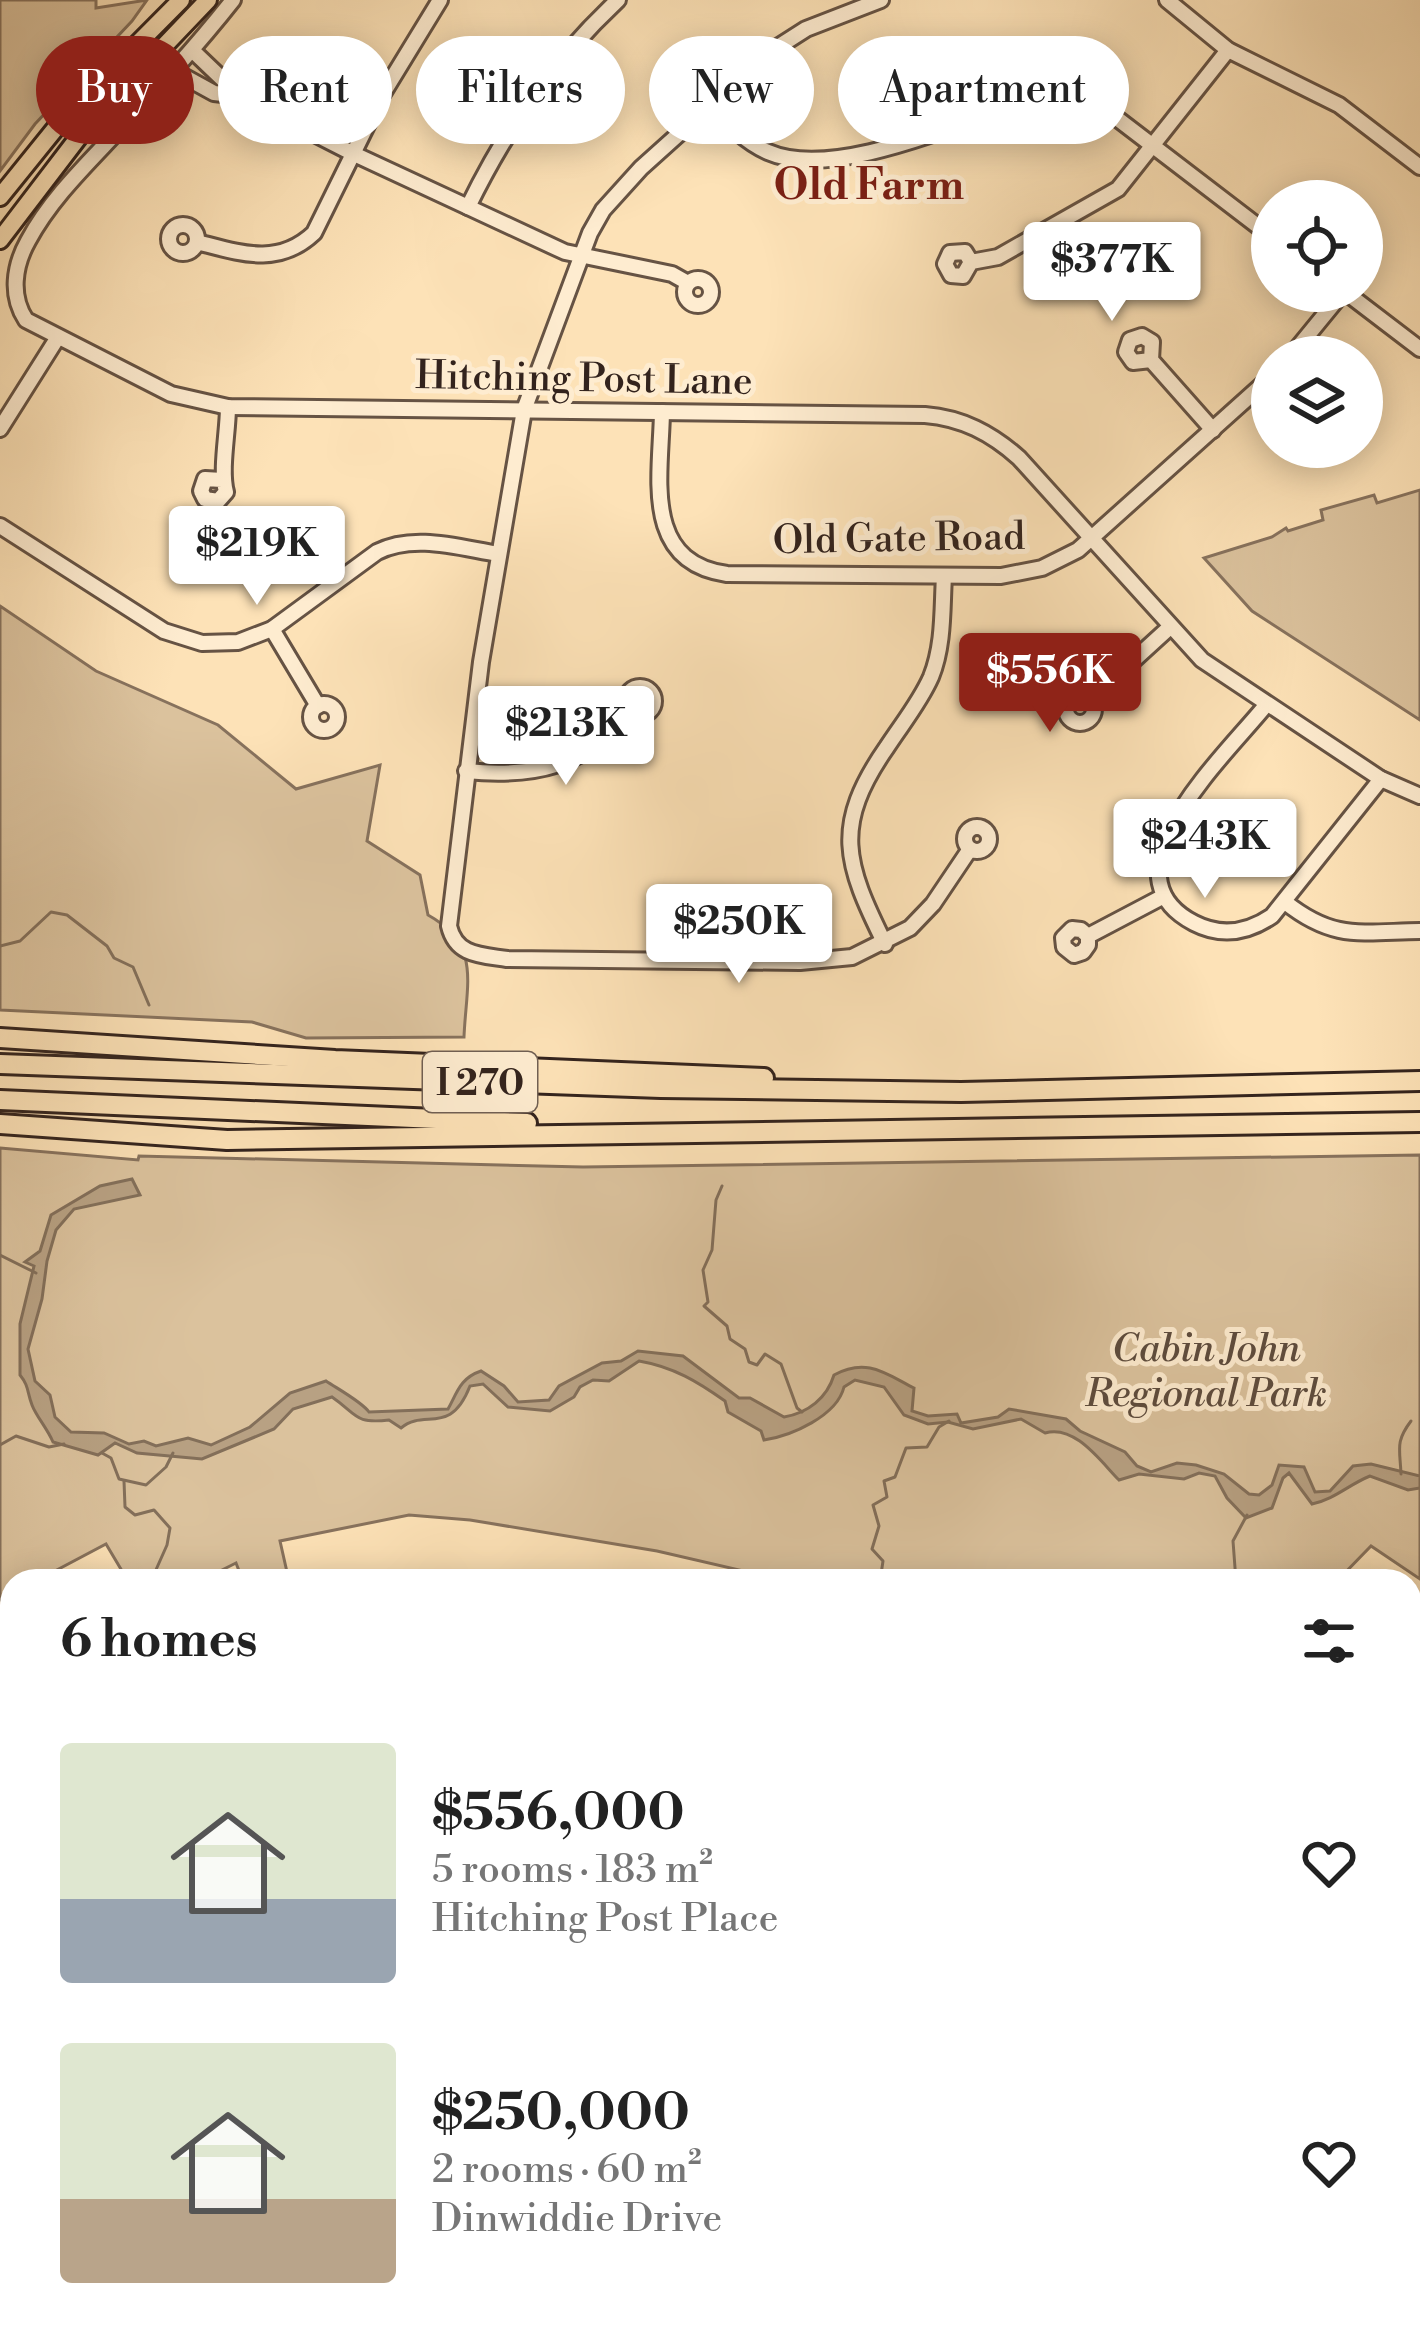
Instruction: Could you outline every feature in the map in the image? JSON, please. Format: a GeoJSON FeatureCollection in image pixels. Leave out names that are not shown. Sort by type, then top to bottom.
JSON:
{"type":"FeatureCollection","features":[{"type":"Feature","properties":{"kind":"highway"},"geometry":{"type":"LineString","coordinates":[[0,1026],[79,1043]]}},
{"type":"Feature","properties":{"kind":"highway","name":"I 270"},"geometry":{"type":"LineString","coordinates":[[0,1039],[335,1060],[664,1071],[961,1092]]}},
{"type":"Feature","properties":{"kind":"highway","name":"I 270"},"geometry":{"type":"LineString","coordinates":[[0,1064],[638,1087],[961,1092],[1420,1081]]}},
{"type":"Feature","properties":{"kind":"highway","name":"I 270"},"geometry":{"type":"LineString","coordinates":[[0,1100],[718,1131]]}},
{"type":"Feature","properties":{"kind":"highway","name":"I 270"},"geometry":{"type":"LineString","coordinates":[[0,1124],[227,1140],[1420,1122]]}},
{"type":"Feature","properties":{"kind":"highway"},"geometry":{"type":"LineString","coordinates":[[0,1134],[44,1136],[79,1130]]}},
{"type":"Feature","properties":{"kind":"main road"},"geometry":{"type":"LineString","coordinates":[[0,197],[62,119],[181,0]]}},
{"type":"Feature","properties":{"kind":"main road"},"geometry":{"type":"LineString","coordinates":[[0,240],[83,130],[208,0]]}},
{"type":"Feature","properties":{"kind":"street","name":"Hitching Post Lane"},"geometry":{"type":"LineString","coordinates":[[194,50],[233,0]]}},
{"type":"Feature","properties":{"kind":"street"},"geometry":{"type":"LineString","coordinates":[[197,242],[262,257],[300,246],[325,215],[408,46],[440,0]]}},
{"type":"Feature","properties":{"kind":"street"},"geometry":{"type":"LineString","coordinates":[[468,207],[528,100],[564,54],[618,0]]}},
{"type":"Feature","properties":{"kind":"street"},"geometry":{"type":"LineString","coordinates":[[793,36],[881,0]]}},
{"type":"Feature","properties":{"kind":"street"},"geometry":{"type":"LineString","coordinates":[[1167,0],[1228,50],[1339,105],[1420,167]]}},
{"type":"Feature","properties":{"kind":"street"},"geometry":{"type":"LineString","coordinates":[[971,262],[998,257],[1105,199],[1130,178],[1228,50]]}},
{"type":"Feature","properties":{"kind":"street"},"geometry":{"type":"LineString","coordinates":[[194,52],[218,75]]}},
{"type":"Feature","properties":{"kind":"street"},"geometry":{"type":"LineString","coordinates":[[752,144],[770,154],[808,162],[846,159],[1028,100],[1057,98],[1109,113],[1251,221]]}},
{"type":"Feature","properties":{"kind":"street","name":"Hitching Post Lane"},"geometry":{"type":"LineString","coordinates":[[105,144],[61,191],[26,243],[16,273],[16,302],[26,320],[171,394],[228,406],[925,415],[962,422],[1000,441],[1202,661],[1381,779],[1420,796]]}},
{"type":"Feature","properties":{"kind":"street"},"geometry":{"type":"LineString","coordinates":[[334,144],[581,256],[672,274],[688,283]]}},
{"type":"Feature","properties":{"kind":"street"},"geometry":{"type":"LineString","coordinates":[[669,144],[603,210],[524,410],[466,771],[449,926],[455,944],[468,952],[536,961],[852,958],[885,944],[922,916],[970,849]]}},
{"type":"Feature","properties":{"kind":"street"},"geometry":{"type":"LineString","coordinates":[[1307,336],[1327,312]]}},
{"type":"Feature","properties":{"kind":"street"},"geometry":{"type":"LineString","coordinates":[[1372,312],[1420,349]]}},
{"type":"Feature","properties":{"kind":"street"},"geometry":{"type":"LineString","coordinates":[[0,429],[58,337]]}},
{"type":"Feature","properties":{"kind":"street"},"geometry":{"type":"LineString","coordinates":[[1150,360],[1213,430]]}},
{"type":"Feature","properties":{"kind":"street","name":"Old Gate Road"},"geometry":{"type":"LineString","coordinates":[[662,412],[661,515],[673,545],[689,561],[727,574],[944,576],[1032,572],[1066,557],[1251,395]]}},
{"type":"Feature","properties":{"kind":"street"},"geometry":{"type":"LineString","coordinates":[[222,480],[228,454],[228,406]]}},
{"type":"Feature","properties":{"kind":"street"},"geometry":{"type":"LineString","coordinates":[[0,526],[179,639],[226,644],[272,629],[377,552],[395,544],[418,542],[500,554]]}},
{"type":"Feature","properties":{"kind":"street"},"geometry":{"type":"LineString","coordinates":[[885,944],[857,886],[850,851],[852,819],[871,770],[921,697],[935,665],[944,576]]}},
{"type":"Feature","properties":{"kind":"street"},"geometry":{"type":"LineString","coordinates":[[1090,700],[1170,627]]}},
{"type":"Feature","properties":{"kind":"street"},"geometry":{"type":"LineString","coordinates":[[272,629],[317,706]]}},
{"type":"Feature","properties":{"kind":"street"},"geometry":{"type":"LineString","coordinates":[[1266,704],[1166,832],[1158,873],[1164,896],[1187,920],[1227,932],[1258,926],[1285,902],[1381,779]]}},
{"type":"Feature","properties":{"kind":"street"},"geometry":{"type":"LineString","coordinates":[[466,771],[525,773],[567,762],[604,739],[632,713]]}},
{"type":"Feature","properties":{"kind":"street"},"geometry":{"type":"LineString","coordinates":[[1088,936],[1164,896]]}},
{"type":"Feature","properties":{"kind":"street"},"geometry":{"type":"LineString","coordinates":[[1285,902],[1317,926],[1333,931],[1420,931]]}},
{"type":"Feature","properties":{"kind":"green space"},"geometry":{"type":"Polygon","coordinates":[[[0,0],[96,0],[96,8],[147,0],[118,36],[36,36],[36,123],[0,171],[0,0]]]}},
{"type":"Feature","properties":{"kind":"green space"},"geometry":{"type":"Polygon","coordinates":[[[1420,490],[1420,720],[1252,611],[1204,558],[1272,537],[1286,528],[1323,520],[1321,510],[1374,495],[1377,503],[1420,490]]]}},
{"type":"Feature","properties":{"kind":"green space"},"geometry":{"type":"Polygon","coordinates":[[[0,606],[96,671],[218,725],[296,789],[380,765],[367,841],[420,875],[428,915],[457,939],[464,953],[468,983],[464,1037],[306,1038],[252,1022],[0,1010],[0,606]]]}},
{"type":"Feature","properties":{"kind":"green space","name":"Cabin John Regional Park"},"geometry":{"type":"Polygon","coordinates":[[[0,1148],[138,1160],[139,1156],[583,1167],[1420,1155],[1420,1569],[1405,1569],[1371,1546],[1349,1569],[735,1569],[470,1520],[409,1515],[280,1541],[286,1569],[238,1569],[236,1563],[224,1569],[121,1569],[106,1544],[59,1569],[0,1569],[0,1148]]]}},
{"type":"Feature","properties":{"kind":"shaded area"},"geometry":{"type":"Polygon","coordinates":[[[132,1179],[140,1195],[74,1209],[56,1230],[47,1261],[28,1349],[35,1381],[50,1395],[55,1417],[71,1432],[104,1433],[129,1444],[144,1441],[156,1446],[188,1438],[211,1445],[250,1427],[290,1393],[326,1381],[369,1412],[448,1409],[464,1382],[481,1371],[518,1402],[549,1400],[559,1386],[602,1363],[621,1361],[638,1351],[683,1356],[739,1398],[750,1398],[784,1417],[815,1403],[834,1375],[866,1368],[914,1388],[912,1411],[928,1416],[957,1414],[961,1423],[998,1417],[1009,1409],[1066,1419],[1151,1472],[1177,1463],[1196,1465],[1224,1474],[1249,1494],[1259,1495],[1272,1485],[1279,1465],[1304,1467],[1315,1492],[1330,1491],[1353,1466],[1371,1464],[1420,1476],[1420,1488],[1408,1490],[1370,1476],[1312,1504],[1289,1473],[1272,1508],[1246,1518],[1215,1476],[1199,1473],[1184,1479],[1139,1474],[1119,1480],[1086,1446],[1067,1434],[1045,1433],[1021,1419],[973,1429],[948,1422],[928,1424],[904,1415],[884,1387],[855,1380],[812,1423],[764,1440],[761,1431],[728,1412],[725,1401],[705,1388],[674,1371],[639,1361],[609,1381],[593,1380],[580,1387],[574,1397],[550,1411],[508,1407],[483,1384],[470,1386],[462,1402],[446,1416],[401,1428],[389,1420],[362,1419],[332,1397],[293,1409],[274,1429],[202,1459],[137,1453],[115,1443],[98,1455],[53,1442],[20,1375],[20,1324],[34,1266],[25,1262],[40,1251],[51,1215],[100,1186],[132,1179]]]}},
{"type":"Feature","properties":{"kind":"waterway"},"geometry":{"type":"LineString","coordinates":[[0,946],[20,941],[51,912],[67,915],[107,946],[114,958],[133,967],[149,1005]]}},
{"type":"Feature","properties":{"kind":"waterway"},"geometry":{"type":"LineString","coordinates":[[722,1186],[716,1200],[712,1250],[703,1270],[708,1302],[704,1306],[727,1326],[730,1339],[745,1349],[749,1362],[757,1365],[765,1354],[781,1364],[802,1412]]}},
{"type":"Feature","properties":{"kind":"waterway"},"geometry":{"type":"LineString","coordinates":[[0,1255],[36,1273]]}},
{"type":"Feature","properties":{"kind":"waterway"},"geometry":{"type":"LineString","coordinates":[[882,1569],[883,1561],[872,1549],[879,1526],[873,1505],[887,1497],[884,1481],[895,1477],[906,1448],[927,1447],[939,1427],[949,1421]]}},
{"type":"Feature","properties":{"kind":"waterway"},"geometry":{"type":"LineString","coordinates":[[1401,1474],[1401,1440],[1411,1421]]}},
{"type":"Feature","properties":{"kind":"waterway"},"geometry":{"type":"LineString","coordinates":[[0,1445],[16,1436],[49,1447],[64,1444]]}},
{"type":"Feature","properties":{"kind":"waterway"},"geometry":{"type":"LineString","coordinates":[[102,1453],[111,1458],[119,1479],[146,1485],[166,1467],[173,1453]]}},
{"type":"Feature","properties":{"kind":"waterway"},"geometry":{"type":"LineString","coordinates":[[124,1481],[125,1507],[135,1515],[154,1510],[170,1528],[156,1569]]}},
{"type":"Feature","properties":{"kind":"waterway"},"geometry":{"type":"LineString","coordinates":[[1235,1569],[1233,1541],[1247,1515]]}},
{"type":"Feature","properties":{"kind":"district","name":"Old Farm"},"geometry":{"type":"Point","coordinates":[869,184]}}]}
